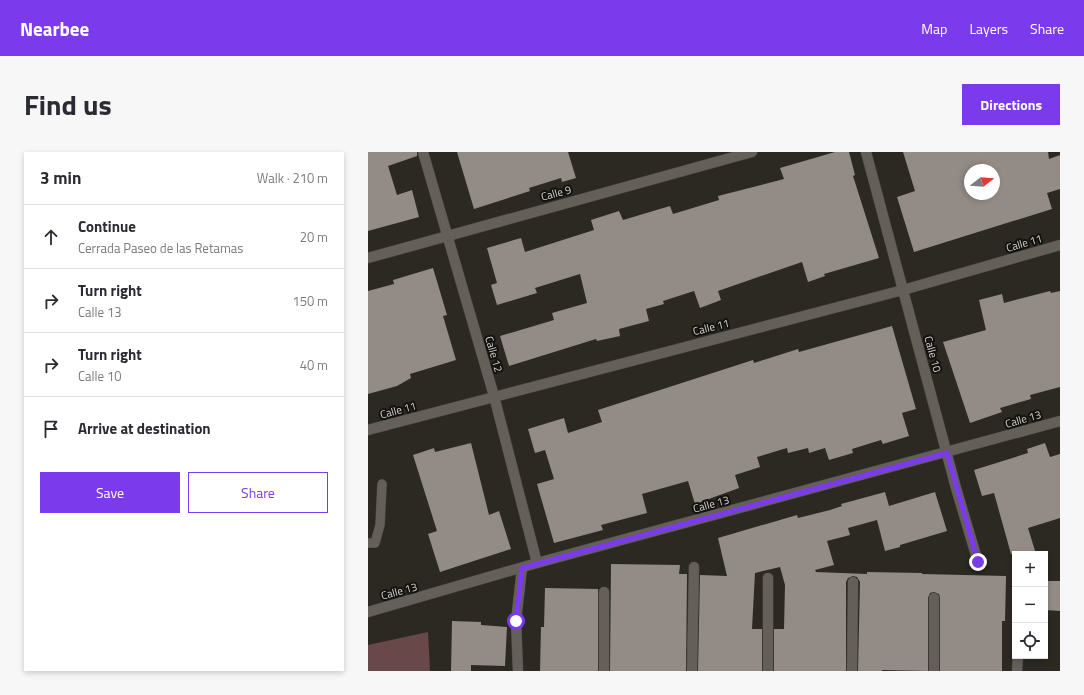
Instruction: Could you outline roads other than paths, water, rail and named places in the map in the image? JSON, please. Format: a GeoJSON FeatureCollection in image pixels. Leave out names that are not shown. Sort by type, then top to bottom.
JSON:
{"type":"FeatureCollection","features":[{"type":"Feature","properties":{"kind":"street","name":"Calle 12"},"geometry":{"type":"LineString","coordinates":[[423,152],[494,396],[537,563]]}},
{"type":"Feature","properties":{"kind":"street","name":"Calle 9"},"geometry":{"type":"LineString","coordinates":[[368,258],[752,152]]}},
{"type":"Feature","properties":{"kind":"street","name":"Calle 10"},"geometry":{"type":"LineString","coordinates":[[866,152],[978,562]]}},
{"type":"Feature","properties":{"kind":"street","name":"Calle 11"},"geometry":{"type":"LineString","coordinates":[[368,430],[903,290],[1060,246]]}},
{"type":"Feature","properties":{"kind":"street","name":"Calle 13"},"geometry":{"type":"LineString","coordinates":[[368,612],[537,563],[947,453],[1060,421]]}},
{"type":"Feature","properties":{"kind":"street"},"geometry":{"type":"LineString","coordinates":[[692,671],[694,567]]}},
{"type":"Feature","properties":{"kind":"street"},"geometry":{"type":"LineString","coordinates":[[518,671],[516,621],[522,568]]}},
{"type":"Feature","properties":{"kind":"street"},"geometry":{"type":"LineString","coordinates":[[768,578],[768,671]]}},
{"type":"Feature","properties":{"kind":"street"},"geometry":{"type":"LineString","coordinates":[[852,671],[853,582]]}},
{"type":"Feature","properties":{"kind":"street"},"geometry":{"type":"LineString","coordinates":[[604,592],[604,671]]}},
{"type":"Feature","properties":{"kind":"street"},"geometry":{"type":"LineString","coordinates":[[934,598],[934,671]]}},
{"type":"Feature","properties":{"kind":"street"},"geometry":{"type":"LineString","coordinates":[[1017,671],[1018,659]]}},
{"type":"Feature","properties":{"kind":"lane"},"geometry":{"type":"LineString","coordinates":[[368,543],[375,543],[380,525],[382,484]]}}]}
